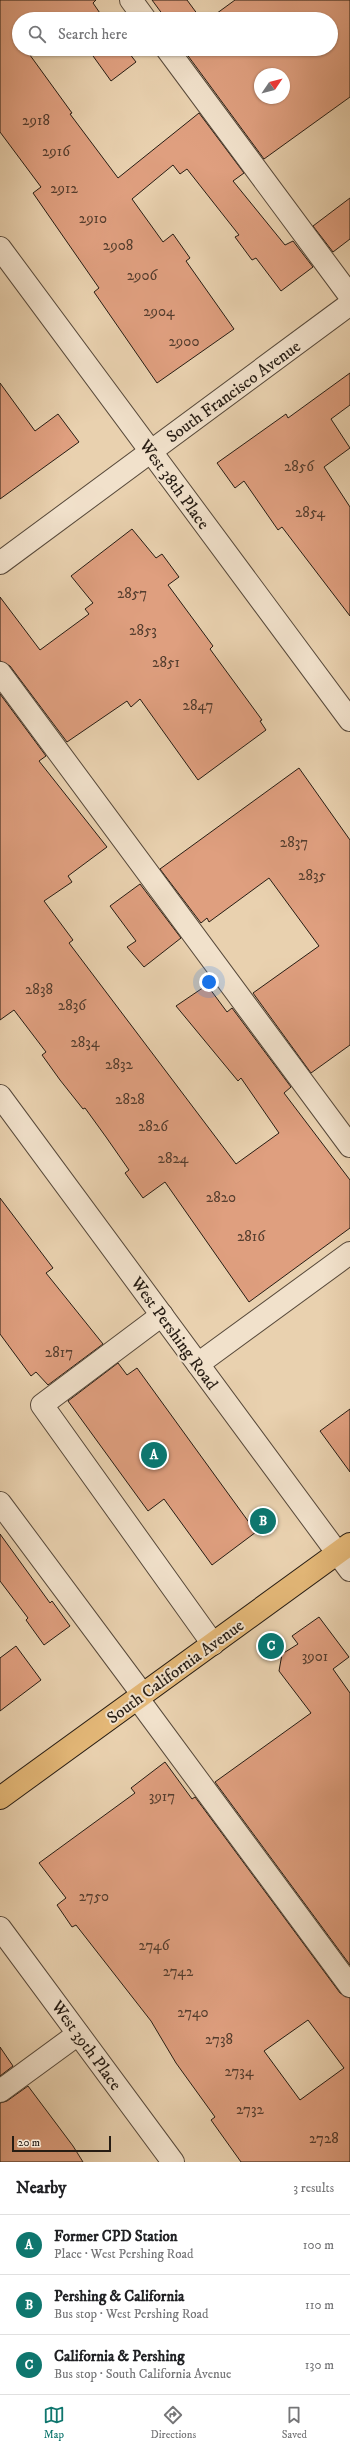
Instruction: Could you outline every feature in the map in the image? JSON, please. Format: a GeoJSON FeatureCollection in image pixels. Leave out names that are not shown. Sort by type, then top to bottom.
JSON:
{"type":"FeatureCollection","features":[{"type":"Feature","properties":{"kind":"main road","name":"South California Avenue"},"geometry":{"type":"LineString","coordinates":[[0,1798],[213,1644],[346,1556]]}},
{"type":"Feature","properties":{"kind":"street"},"geometry":{"type":"LineString","coordinates":[[131,0],[140,12]]}},
{"type":"Feature","properties":{"kind":"street"},"geometry":{"type":"LineString","coordinates":[[173,56],[350,296]]}},
{"type":"Feature","properties":{"kind":"street","name":"West 38th Place"},"geometry":{"type":"LineString","coordinates":[[0,248],[350,720]]}},
{"type":"Feature","properties":{"kind":"street","name":"South Francisco Avenue"},"geometry":{"type":"LineString","coordinates":[[0,563],[350,304]]}},
{"type":"Feature","properties":{"kind":"street"},"geometry":{"type":"LineString","coordinates":[[0,673],[350,1146]]}},
{"type":"Feature","properties":{"kind":"street","name":"West Pershing Road"},"geometry":{"type":"LineString","coordinates":[[0,1096],[198,1364],[346,1556]]}},
{"type":"Feature","properties":{"kind":"street"},"geometry":{"type":"LineString","coordinates":[[198,1364],[350,1253]]}},
{"type":"Feature","properties":{"kind":"street"},"geometry":{"type":"LineString","coordinates":[[162,1315],[42,1405],[213,1644]]}},
{"type":"Feature","properties":{"kind":"street"},"geometry":{"type":"LineString","coordinates":[[0,1503],[350,1986]]}},
{"type":"Feature","properties":{"kind":"street","name":"West 39th Place"},"geometry":{"type":"LineString","coordinates":[[0,1928],[173,2162]]}},
{"type":"Feature","properties":{"kind":"street"},"geometry":{"type":"LineString","coordinates":[[0,2091],[78,2034]]}},
{"type":"Feature","properties":{"kind":"building"},"geometry":{"type":"Polygon","coordinates":[[[0,0],[96,0],[93,3],[99,12],[12,12],[12,56],[31,56],[72,113],[70,114],[118,178],[199,113],[244,173],[233,181],[285,245],[293,241],[313,267],[281,291],[256,258],[252,260],[235,237],[239,235],[187,169],[180,174],[173,165],[132,199],[163,242],[173,234],[190,258],[186,261],[234,329],[157,383],[94,292],[99,288],[33,193],[41,187],[0,132],[0,0]]]}},
{"type":"Feature","properties":{"kind":"building"},"geometry":{"type":"Polygon","coordinates":[[[152,0],[187,0],[196,12],[161,12],[152,0]]]}},
{"type":"Feature","properties":{"kind":"building"},"geometry":{"type":"Polygon","coordinates":[[[235,0],[350,0],[350,97],[264,159],[188,56],[338,56],[338,12],[219,12],[235,0]]]}},
{"type":"Feature","properties":{"kind":"building"},"geometry":{"type":"Polygon","coordinates":[[[93,56],[131,56],[136,62],[111,81],[93,56]]]}},
{"type":"Feature","properties":{"kind":"building"},"geometry":{"type":"Polygon","coordinates":[[[350,198],[350,239],[333,252],[313,226],[350,198]]]}},
{"type":"Feature","properties":{"kind":"building"},"geometry":{"type":"Polygon","coordinates":[[[350,373],[350,405],[331,419],[350,448],[324,467],[350,507],[350,616],[282,527],[278,530],[244,481],[235,488],[217,463],[286,414],[288,418],[350,373]]]}},
{"type":"Feature","properties":{"kind":"building"},"geometry":{"type":"Polygon","coordinates":[[[0,383],[35,431],[58,414],[79,442],[0,499],[0,383]]]}},
{"type":"Feature","properties":{"kind":"building"},"geometry":{"type":"Polygon","coordinates":[[[132,529],[156,558],[162,554],[179,577],[168,585],[213,646],[210,649],[262,720],[260,721],[266,730],[198,780],[140,699],[131,707],[127,701],[67,742],[10,666],[0,661],[0,597],[40,650],[89,614],[85,609],[93,603],[71,576],[132,529]]]}},
{"type":"Feature","properties":{"kind":"building"},"geometry":{"type":"Polygon","coordinates":[[[0,694],[46,756],[39,761],[107,847],[68,876],[72,882],[44,901],[73,940],[69,943],[236,1164],[279,1133],[241,1078],[238,1081],[176,1006],[207,985],[227,1012],[232,1008],[291,1087],[284,1093],[350,1180],[350,1228],[249,1302],[165,1182],[143,1198],[125,1173],[129,1170],[85,1108],[83,1109],[42,1055],[46,1052],[14,1010],[0,1020],[0,694]]]}},
{"type":"Feature","properties":{"kind":"building"},"geometry":{"type":"Polygon","coordinates":[[[299,768],[350,840],[350,1045],[311,1073],[253,993],[319,946],[269,878],[209,922],[207,918],[201,923],[160,869],[299,768]]]}},
{"type":"Feature","properties":{"kind":"building"},"geometry":{"type":"Polygon","coordinates":[[[140,884],[181,938],[144,967],[127,947],[136,941],[110,906],[140,884]]]}},
{"type":"Feature","properties":{"kind":"building"},"geometry":{"type":"Polygon","coordinates":[[[0,1198],[53,1268],[46,1273],[103,1344],[48,1385],[36,1372],[31,1376],[0,1334],[0,1198]]]}},
{"type":"Feature","properties":{"kind":"building"},"geometry":{"type":"Polygon","coordinates":[[[118,1363],[127,1375],[137,1368],[256,1532],[212,1565],[164,1499],[148,1511],[68,1401],[118,1363]]]}},
{"type":"Feature","properties":{"kind":"building"},"geometry":{"type":"Polygon","coordinates":[[[350,1409],[350,1472],[320,1431],[350,1409]]]}},
{"type":"Feature","properties":{"kind":"building"},"geometry":{"type":"Polygon","coordinates":[[[0,1534],[50,1603],[52,1601],[70,1626],[44,1645],[26,1620],[28,1618],[0,1581],[0,1534]]]}},
{"type":"Feature","properties":{"kind":"building"},"geometry":{"type":"Polygon","coordinates":[[[319,1617],[349,1657],[333,1669],[350,1693],[350,1965],[215,1782],[311,1713],[279,1671],[282,1654],[298,1644],[292,1636],[319,1617]]]}},
{"type":"Feature","properties":{"kind":"building"},"geometry":{"type":"Polygon","coordinates":[[[16,1646],[41,1680],[0,1711],[0,1658],[16,1646]]]}},
{"type":"Feature","properties":{"kind":"building"},"geometry":{"type":"Polygon","coordinates":[[[165,1762],[192,1799],[195,1797],[340,1993],[350,1998],[350,2162],[241,2162],[211,2120],[215,2117],[176,2063],[151,2021],[76,1925],[72,1927],[57,1905],[66,1898],[39,1863],[135,1793],[131,1788],[165,1762]],[[308,2020],[264,2051],[300,2100],[344,2068],[308,2020]]]}},
{"type":"Feature","properties":{"kind":"building"},"geometry":{"type":"Polygon","coordinates":[[[0,2047],[13,2066],[0,2076],[0,2047]]]}},
{"type":"Feature","properties":{"kind":"building"},"geometry":{"type":"Polygon","coordinates":[[[28,2086],[73,2146],[83,2162],[0,2162],[0,2103],[7,2101],[28,2086]]]}},
{"type":"Feature","properties":{"kind":"place","name":"Former CPD Station"},"geometry":{"type":"Point","coordinates":[154,1455]}},
{"type":"Feature","properties":{"kind":"place","name":"Pershing & California"},"geometry":{"type":"Point","coordinates":[263,1521]}},
{"type":"Feature","properties":{"kind":"place","name":"California & Pershing"},"geometry":{"type":"Point","coordinates":[271,1646]}}]}
